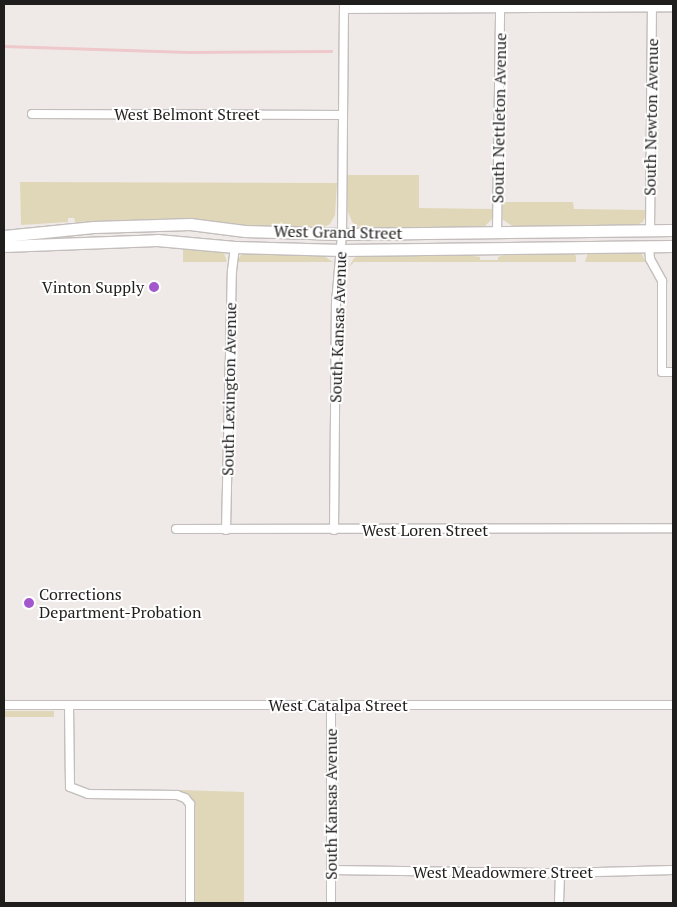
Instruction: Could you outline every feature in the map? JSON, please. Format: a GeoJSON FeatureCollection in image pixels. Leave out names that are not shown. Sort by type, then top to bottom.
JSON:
{"type":"FeatureCollection","features":[{"type":"Feature","properties":{"kind":"main road","name":"West Grand Street"},"geometry":{"type":"LineString","coordinates":[[4,236],[94,227],[190,224],[245,231],[342,234],[673,230]]}},
{"type":"Feature","properties":{"kind":"main road","name":"West Grand Street"},"geometry":{"type":"LineString","coordinates":[[4,246],[158,240],[235,247],[342,250],[673,246]]}},
{"type":"Feature","properties":{"kind":"street"},"geometry":{"type":"LineString","coordinates":[[344,6],[652,5],[673,7]]}},
{"type":"Feature","properties":{"kind":"street","name":"South Newton Avenue"},"geometry":{"type":"LineString","coordinates":[[650,231],[652,5]]}},
{"type":"Feature","properties":{"kind":"street","name":"South Kansas Avenue"},"geometry":{"type":"LineString","coordinates":[[334,530],[336,304],[342,250],[344,6]]}},
{"type":"Feature","properties":{"kind":"street","name":"South Nettleton Avenue"},"geometry":{"type":"LineString","coordinates":[[497,232],[500,6]]}},
{"type":"Feature","properties":{"kind":"street","name":"West Belmont Street"},"geometry":{"type":"LineString","coordinates":[[32,114],[342,115]]}},
{"type":"Feature","properties":{"kind":"street","name":"South Lexington Avenue"},"geometry":{"type":"LineString","coordinates":[[226,530],[232,271],[235,247]]}},
{"type":"Feature","properties":{"kind":"street"},"geometry":{"type":"LineString","coordinates":[[649,247],[650,259],[662,280],[662,372],[673,372]]}},
{"type":"Feature","properties":{"kind":"street","name":"West Loren Street"},"geometry":{"type":"LineString","coordinates":[[176,529],[673,528]]}},
{"type":"Feature","properties":{"kind":"street","name":"West Catalpa Street"},"geometry":{"type":"LineString","coordinates":[[4,705],[673,705]]}},
{"type":"Feature","properties":{"kind":"street"},"geometry":{"type":"LineString","coordinates":[[70,705],[70,787],[88,794],[176,795],[186,798],[190,804],[190,903]]}},
{"type":"Feature","properties":{"kind":"street","name":"South Kansas Avenue"},"geometry":{"type":"LineString","coordinates":[[331,705],[331,903]]}},
{"type":"Feature","properties":{"kind":"street","name":"West Meadowmere Street"},"geometry":{"type":"LineString","coordinates":[[332,870],[560,873],[673,870]]}},
{"type":"Feature","properties":{"kind":"street"},"geometry":{"type":"LineString","coordinates":[[559,903],[560,873]]}},
{"type":"Feature","properties":{"kind":"shaded area"},"geometry":{"type":"Polygon","coordinates":[[[347,175],[419,175],[419,208],[493,209],[493,218],[484,227],[360,228],[352,222],[348,212],[347,175]]]}},
{"type":"Feature","properties":{"kind":"shaded area"},"geometry":{"type":"Polygon","coordinates":[[[20,182],[337,183],[335,215],[330,224],[322,228],[243,227],[184,218],[75,222],[74,218],[68,218],[68,222],[21,225],[20,182]]]}},
{"type":"Feature","properties":{"kind":"shaded area"},"geometry":{"type":"Polygon","coordinates":[[[503,202],[573,202],[574,209],[645,210],[645,217],[643,222],[635,226],[514,227],[503,220],[503,202]]]}},
{"type":"Feature","properties":{"kind":"shaded area"},"geometry":{"type":"Polygon","coordinates":[[[183,245],[223,250],[227,262],[183,262],[183,245]]]}},
{"type":"Feature","properties":{"kind":"shaded area"},"geometry":{"type":"Polygon","coordinates":[[[640,251],[646,262],[585,262],[588,252],[640,251]]]}},
{"type":"Feature","properties":{"kind":"shaded area"},"geometry":{"type":"Polygon","coordinates":[[[572,252],[576,256],[576,262],[354,262],[349,267],[354,258],[361,255],[457,253],[480,257],[480,260],[498,260],[498,257],[511,253],[572,252]]]}},
{"type":"Feature","properties":{"kind":"shaded area"},"geometry":{"type":"Polygon","coordinates":[[[247,253],[321,254],[333,262],[236,262],[241,255],[247,253]]]}},
{"type":"Feature","properties":{"kind":"shaded area"},"geometry":{"type":"Polygon","coordinates":[[[4,711],[54,711],[54,717],[4,717],[4,711]]]}},
{"type":"Feature","properties":{"kind":"shaded area"},"geometry":{"type":"Polygon","coordinates":[[[179,790],[244,792],[244,903],[195,903],[195,806],[188,795],[179,790]]]}},
{"type":"Feature","properties":{"kind":"waterway"},"geometry":{"type":"LineString","coordinates":[[4,46],[188,52],[331,51]]}},
{"type":"Feature","properties":{"kind":"place","name":"Vinton Supply"},"geometry":{"type":"Point","coordinates":[154,287]}},
{"type":"Feature","properties":{"kind":"place","name":"Corrections Department-Probation"},"geometry":{"type":"Point","coordinates":[29,603]}}]}
